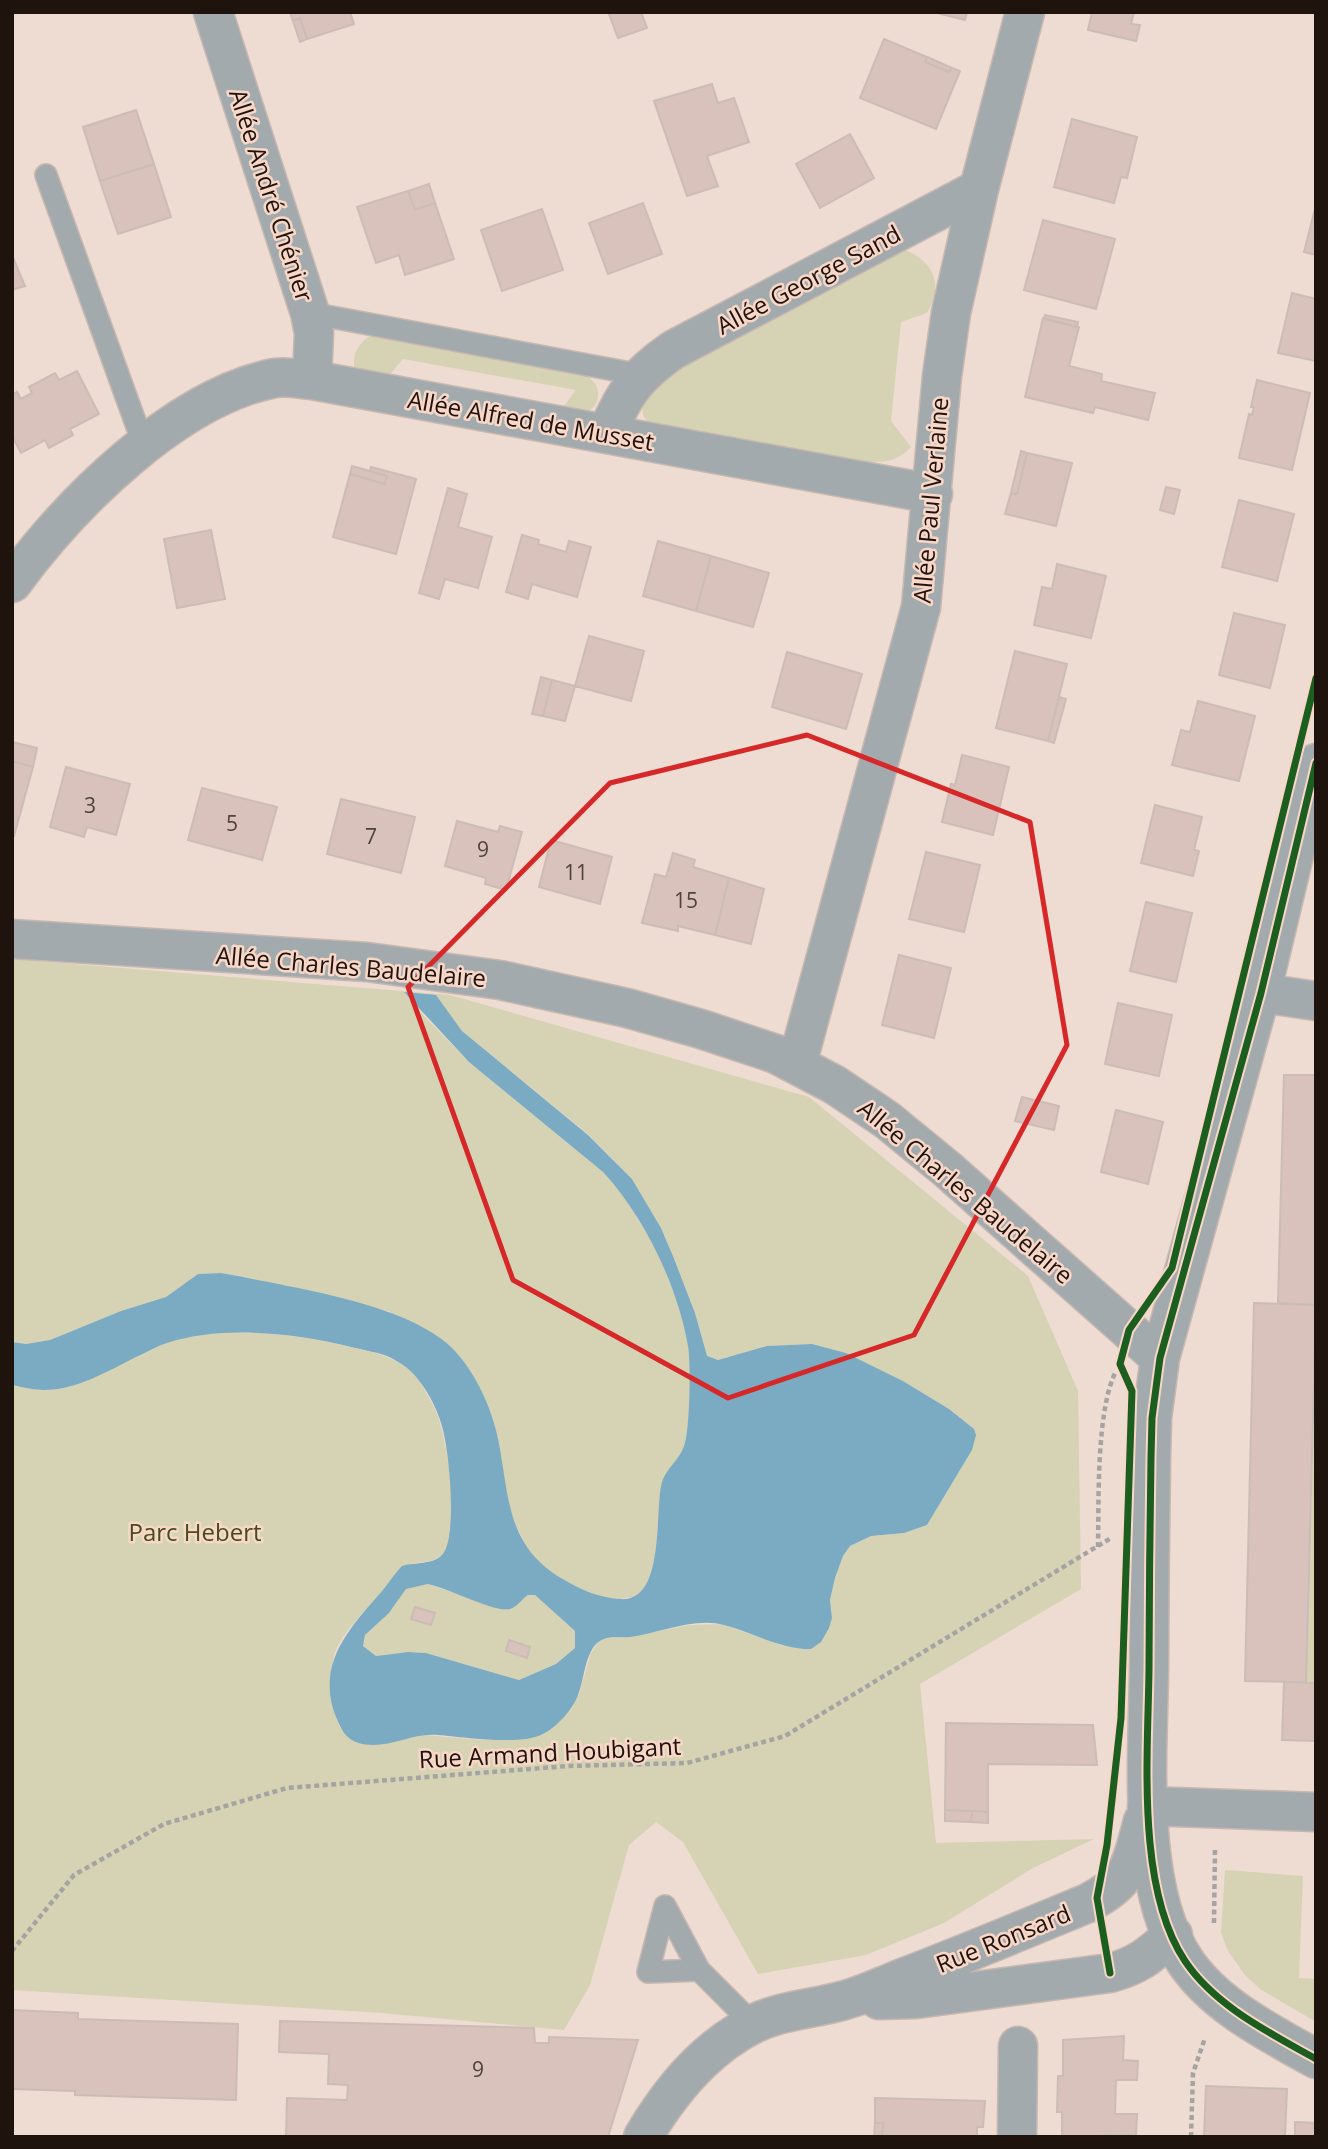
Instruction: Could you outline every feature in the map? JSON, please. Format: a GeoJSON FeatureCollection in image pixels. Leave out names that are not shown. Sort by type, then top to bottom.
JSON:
{"type":"FeatureCollection","features":[{"type":"Feature","properties":{"kind":"street","name":"Allée André Chénier"},"geometry":{"type":"LineString","coordinates":[[213,12],[310,313],[314,333],[312,380]]}},
{"type":"Feature","properties":{"kind":"street","name":"Allée Paul Verlaine"},"geometry":{"type":"LineString","coordinates":[[797,1064],[922,607],[946,344],[979,189],[1025,12]]}},
{"type":"Feature","properties":{"kind":"street","name":"Allée George Sand"},"geometry":{"type":"LineString","coordinates":[[607,433],[628,391],[641,375],[690,341],[979,189]]}},
{"type":"Feature","properties":{"kind":"street","name":"Allée Alfred de Musset"},"geometry":{"type":"LineString","coordinates":[[12,583],[54,532],[92,492],[144,446],[187,415],[232,392],[276,377],[312,380],[933,494]]}},
{"type":"Feature","properties":{"kind":"street"},"geometry":{"type":"LineString","coordinates":[[1316,764],[1261,993],[1160,1358],[1152,1418],[1147,1807],[1153,1868],[1164,1912],[1184,1960],[1200,1980],[1222,1999],[1268,2032],[1316,2059]]}},
{"type":"Feature","properties":{"kind":"street","name":"Allée Charles Baudelaire"},"geometry":{"type":"LineString","coordinates":[[12,939],[368,962],[500,980],[667,1018],[776,1054],[835,1085],[887,1120],[958,1179],[1160,1358]]}},
{"type":"Feature","properties":{"kind":"street"},"geometry":{"type":"LineString","coordinates":[[1261,993],[1316,1001]]}},
{"type":"Feature","properties":{"kind":"street"},"geometry":{"type":"LineString","coordinates":[[1147,1807],[1316,1811]]}},
{"type":"Feature","properties":{"kind":"street","name":"Rue Ronsard"},"geometry":{"type":"LineString","coordinates":[[643,2137],[690,2073],[723,2044],[753,2024],[788,2011],[845,2000],[952,1960],[1088,1903],[1107,1892],[1118,1884],[1128,1869],[1147,1807]]}},
{"type":"Feature","properties":{"kind":"street","name":"Rue Ronsard"},"geometry":{"type":"LineString","coordinates":[[845,2000],[916,1999],[1110,1973],[1132,1967],[1173,1935]]}},
{"type":"Feature","properties":{"kind":"street"},"geometry":{"type":"LineString","coordinates":[[1017,2137],[1018,2046]]}},
{"type":"Feature","properties":{"kind":"lane"},"geometry":{"type":"LineString","coordinates":[[46,175],[144,446]]}},
{"type":"Feature","properties":{"kind":"lane"},"geometry":{"type":"LineString","coordinates":[[310,313],[641,375]]}},
{"type":"Feature","properties":{"kind":"lane"},"geometry":{"type":"LineString","coordinates":[[699,1970],[753,2024]]}},
{"type":"Feature","properties":{"kind":"path"},"geometry":{"type":"LineString","coordinates":[[1120,1364],[1124,1373]]}},
{"type":"Feature","properties":{"kind":"path"},"geometry":{"type":"LineString","coordinates":[[1098,1547],[1102,1443],[1108,1387],[1120,1364]]}},
{"type":"Feature","properties":{"kind":"path"},"geometry":{"type":"LineString","coordinates":[[1189,1808],[1187,1846],[1215,1847],[1214,1927]]}},
{"type":"Feature","properties":{"kind":"path"},"geometry":{"type":"LineString","coordinates":[[1191,2137],[1193,2073],[1222,1999]]}},
{"type":"Feature","properties":{"kind":"highlighted area"},"geometry":{"type":"Polygon","coordinates":[[[807,735],[1030,822],[1067,1045],[914,1335],[728,1398],[513,1280],[408,987],[610,783],[807,735]]]}},
{"type":"Feature","properties":{"kind":"green space"},"geometry":{"type":"Polygon","coordinates":[[[900,248],[920,258],[927,265],[935,282],[935,291],[927,313],[901,322],[891,421],[911,447],[899,457],[886,461],[855,461],[650,424],[645,418],[642,408],[644,402],[658,380],[900,248]]]}},
{"type":"Feature","properties":{"kind":"green space"},"geometry":{"type":"Polygon","coordinates":[[[373,334],[579,371],[596,385],[598,399],[590,410],[576,412],[562,409],[576,390],[403,359],[388,377],[355,372],[357,350],[363,341],[373,334]]]}},
{"type":"Feature","properties":{"kind":"green space","name":"Parc Hebert"},"geometry":{"type":"Polygon","coordinates":[[[12,959],[450,995],[809,1097],[1028,1276],[1078,1391],[1081,1589],[920,1684],[936,1843],[1094,1839],[1033,1868],[944,1923],[866,1955],[758,1974],[683,1842],[656,1822],[629,1845],[590,1985],[564,2030],[383,2013],[12,1990],[12,1385],[39,1390],[76,1385],[165,1343],[210,1334],[260,1333],[309,1339],[382,1355],[407,1368],[419,1381],[439,1419],[452,1502],[449,1540],[444,1552],[434,1560],[409,1564],[397,1571],[338,1645],[333,1660],[335,1713],[340,1728],[484,1740],[533,1737],[542,1735],[553,1727],[572,1707],[579,1694],[591,1653],[599,1641],[607,1638],[629,1637],[689,1625],[722,1624],[783,1646],[832,1618],[830,1600],[835,1578],[850,1546],[871,1536],[904,1533],[927,1525],[972,1450],[974,1429],[949,1409],[903,1381],[846,1353],[812,1344],[767,1346],[718,1360],[706,1356],[695,1313],[673,1256],[661,1228],[632,1179],[588,1134],[462,1031],[436,996],[406,992],[424,1016],[469,1062],[603,1172],[632,1209],[668,1278],[689,1347],[687,1433],[683,1448],[661,1489],[654,1559],[646,1585],[638,1596],[620,1599],[604,1597],[575,1587],[547,1570],[528,1551],[510,1513],[491,1413],[470,1372],[451,1348],[388,1311],[238,1276],[221,1273],[198,1274],[166,1297],[121,1311],[50,1340],[26,1344],[12,1342],[12,959]]]}},
{"type":"Feature","properties":{"kind":"green space"},"geometry":{"type":"Polygon","coordinates":[[[1316,1345],[1316,1683],[1306,1682],[1316,1345]]]}},
{"type":"Feature","properties":{"kind":"green space"},"geometry":{"type":"Polygon","coordinates":[[[428,1584],[506,1610],[528,1595],[535,1595],[575,1631],[575,1648],[556,1664],[519,1680],[426,1653],[376,1656],[363,1646],[365,1635],[389,1613],[406,1589],[428,1584]]]}},
{"type":"Feature","properties":{"kind":"green space"},"geometry":{"type":"Polygon","coordinates":[[[1225,1870],[1303,1876],[1299,1978],[1316,1979],[1316,2022],[1260,1989],[1245,1975],[1228,1951],[1221,1933],[1225,1870]]]}},
{"type":"Feature","properties":{"kind":"water"},"geometry":{"type":"Polygon","coordinates":[[[404,992],[436,995],[462,1031],[588,1135],[632,1179],[661,1228],[673,1256],[695,1313],[707,1356],[718,1360],[767,1346],[812,1344],[846,1353],[903,1381],[949,1409],[974,1429],[976,1435],[972,1450],[927,1525],[904,1533],[871,1536],[850,1546],[835,1578],[830,1600],[832,1618],[829,1628],[821,1642],[811,1649],[789,1646],[713,1623],[689,1624],[630,1637],[607,1638],[598,1642],[589,1655],[576,1700],[568,1712],[543,1734],[521,1740],[428,1735],[369,1745],[351,1739],[344,1733],[338,1721],[331,1698],[333,1663],[348,1633],[399,1569],[438,1558],[447,1546],[450,1532],[450,1475],[443,1430],[434,1404],[417,1378],[397,1361],[374,1352],[306,1338],[235,1333],[189,1337],[167,1343],[80,1383],[40,1390],[12,1385],[12,1342],[26,1344],[50,1340],[121,1311],[166,1297],[198,1274],[221,1273],[320,1293],[380,1309],[407,1320],[431,1332],[451,1347],[466,1364],[479,1386],[496,1430],[512,1513],[528,1548],[542,1564],[582,1589],[612,1598],[635,1596],[645,1586],[651,1571],[662,1482],[682,1451],[688,1426],[689,1355],[676,1300],[668,1277],[645,1231],[632,1209],[603,1172],[469,1062],[404,992]],[[428,1584],[406,1589],[389,1613],[365,1635],[363,1646],[376,1656],[426,1653],[519,1680],[556,1664],[575,1648],[575,1631],[535,1595],[528,1595],[513,1608],[503,1609],[428,1584]]]}},
{"type":"Feature","properties":{"kind":"building"},"geometry":{"type":"Polygon","coordinates":[[[290,12],[350,12],[354,24],[307,39],[300,18],[293,21],[290,12]]]}},
{"type":"Feature","properties":{"kind":"building"},"geometry":{"type":"Polygon","coordinates":[[[641,12],[647,28],[618,38],[609,14],[641,12]]]}},
{"type":"Feature","properties":{"kind":"building"},"geometry":{"type":"Polygon","coordinates":[[[933,12],[967,12],[965,20],[933,12]]]}},
{"type":"Feature","properties":{"kind":"building"},"geometry":{"type":"Polygon","coordinates":[[[1092,12],[1134,12],[1131,24],[1140,25],[1136,41],[1088,30],[1092,12]]]}},
{"type":"Feature","properties":{"kind":"building"},"geometry":{"type":"Polygon","coordinates":[[[300,18],[307,39],[300,42],[293,21],[300,18]]]}},
{"type":"Feature","properties":{"kind":"building"},"geometry":{"type":"Polygon","coordinates":[[[884,39],[927,57],[925,62],[949,72],[952,68],[960,71],[936,129],[860,98],[884,39]]]}},
{"type":"Feature","properties":{"kind":"building"},"geometry":{"type":"Polygon","coordinates":[[[927,57],[952,68],[949,72],[925,62],[927,57]]]}},
{"type":"Feature","properties":{"kind":"building"},"geometry":{"type":"Polygon","coordinates":[[[712,84],[718,103],[734,98],[749,142],[707,156],[718,186],[687,196],[654,101],[712,84]]]}},
{"type":"Feature","properties":{"kind":"building"},"geometry":{"type":"Polygon","coordinates":[[[136,110],[154,164],[100,181],[83,127],[136,110]]]}},
{"type":"Feature","properties":{"kind":"building"},"geometry":{"type":"Polygon","coordinates":[[[1072,119],[1137,137],[1127,178],[1121,177],[1114,203],[1054,187],[1072,119]]]}},
{"type":"Feature","properties":{"kind":"building"},"geometry":{"type":"Polygon","coordinates":[[[850,134],[874,178],[820,208],[796,164],[850,134]]]}},
{"type":"Feature","properties":{"kind":"building"},"geometry":{"type":"Polygon","coordinates":[[[154,164],[171,217],[118,234],[100,181],[154,164]]]}},
{"type":"Feature","properties":{"kind":"building"},"geometry":{"type":"Polygon","coordinates":[[[429,184],[435,203],[415,210],[408,191],[429,184]]]}},
{"type":"Feature","properties":{"kind":"building"},"geometry":{"type":"Polygon","coordinates":[[[408,191],[415,210],[435,203],[454,259],[405,275],[399,255],[376,263],[357,207],[408,191]]]}},
{"type":"Feature","properties":{"kind":"building"},"geometry":{"type":"Polygon","coordinates":[[[643,203],[662,254],[608,274],[589,223],[643,203]]]}},
{"type":"Feature","properties":{"kind":"building"},"geometry":{"type":"Polygon","coordinates":[[[1316,205],[1316,255],[1304,252],[1316,205]]]}},
{"type":"Feature","properties":{"kind":"building"},"geometry":{"type":"Polygon","coordinates":[[[542,209],[563,270],[502,291],[481,230],[542,209]]]}},
{"type":"Feature","properties":{"kind":"building"},"geometry":{"type":"Polygon","coordinates":[[[1043,220],[1115,239],[1096,309],[1024,290],[1043,220]]]}},
{"type":"Feature","properties":{"kind":"building"},"geometry":{"type":"Polygon","coordinates":[[[12,255],[25,286],[12,290],[12,255]]]}},
{"type":"Feature","properties":{"kind":"building"},"geometry":{"type":"Polygon","coordinates":[[[1292,293],[1316,299],[1316,361],[1278,353],[1292,293]]]}},
{"type":"Feature","properties":{"kind":"building"},"geometry":{"type":"Polygon","coordinates":[[[1045,315],[1078,322],[1077,327],[1044,319],[1045,315]]]}},
{"type":"Feature","properties":{"kind":"building"},"geometry":{"type":"Polygon","coordinates":[[[1043,318],[1079,327],[1069,366],[1102,374],[1101,381],[1155,393],[1148,420],[1095,407],[1093,413],[1025,397],[1043,318]]]}},
{"type":"Feature","properties":{"kind":"building"},"geometry":{"type":"Polygon","coordinates":[[[77,371],[99,414],[70,429],[73,435],[49,448],[45,440],[21,453],[12,436],[12,395],[17,392],[21,399],[32,393],[29,387],[55,373],[59,380],[77,371]]]}},
{"type":"Feature","properties":{"kind":"building"},"geometry":{"type":"Polygon","coordinates":[[[1257,380],[1310,393],[1292,470],[1239,458],[1249,414],[1252,415],[1254,407],[1251,407],[1257,380]]]}},
{"type":"Feature","properties":{"kind":"building"},"geometry":{"type":"Polygon","coordinates":[[[1021,451],[1027,453],[1017,494],[1011,493],[1021,451]]]}},
{"type":"Feature","properties":{"kind":"building"},"geometry":{"type":"Polygon","coordinates":[[[1027,453],[1072,463],[1056,526],[1005,514],[1011,493],[1017,494],[1027,453]]]}},
{"type":"Feature","properties":{"kind":"building"},"geometry":{"type":"Polygon","coordinates":[[[352,466],[387,476],[385,484],[350,474],[352,466]]]}},
{"type":"Feature","properties":{"kind":"building"},"geometry":{"type":"Polygon","coordinates":[[[371,467],[416,479],[396,554],[333,537],[350,474],[385,484],[387,476],[370,471],[371,467]]]}},
{"type":"Feature","properties":{"kind":"building"},"geometry":{"type":"Polygon","coordinates":[[[1166,487],[1180,490],[1174,514],[1160,510],[1166,487]]]}},
{"type":"Feature","properties":{"kind":"building"},"geometry":{"type":"Polygon","coordinates":[[[448,488],[467,494],[458,527],[492,537],[478,588],[445,579],[439,599],[419,593],[448,488]]]}},
{"type":"Feature","properties":{"kind":"building"},"geometry":{"type":"Polygon","coordinates":[[[1239,500],[1294,514],[1277,581],[1222,567],[1239,500]]]}},
{"type":"Feature","properties":{"kind":"building"},"geometry":{"type":"Polygon","coordinates":[[[211,530],[225,599],[177,608],[164,539],[211,530]]]}},
{"type":"Feature","properties":{"kind":"building"},"geometry":{"type":"Polygon","coordinates":[[[522,535],[539,540],[538,544],[566,552],[569,541],[591,547],[577,597],[532,584],[528,599],[506,592],[522,535]]]}},
{"type":"Feature","properties":{"kind":"building"},"geometry":{"type":"Polygon","coordinates":[[[658,541],[711,556],[696,611],[643,596],[658,541]]]}},
{"type":"Feature","properties":{"kind":"building"},"geometry":{"type":"Polygon","coordinates":[[[711,556],[769,573],[753,627],[696,611],[711,556]]]}},
{"type":"Feature","properties":{"kind":"building"},"geometry":{"type":"Polygon","coordinates":[[[1057,564],[1106,576],[1091,638],[1034,625],[1042,587],[1052,589],[1057,564]]]}},
{"type":"Feature","properties":{"kind":"building"},"geometry":{"type":"Polygon","coordinates":[[[1234,613],[1285,625],[1270,688],[1219,675],[1234,613]]]}},
{"type":"Feature","properties":{"kind":"building"},"geometry":{"type":"Polygon","coordinates":[[[589,636],[644,651],[631,701],[575,686],[589,636]]]}},
{"type":"Feature","properties":{"kind":"building"},"geometry":{"type":"Polygon","coordinates":[[[1015,651],[1067,664],[1048,741],[996,728],[1015,651]]]}},
{"type":"Feature","properties":{"kind":"building"},"geometry":{"type":"Polygon","coordinates":[[[787,652],[862,674],[846,729],[772,707],[787,652]]]}},
{"type":"Feature","properties":{"kind":"building"},"geometry":{"type":"Polygon","coordinates":[[[541,677],[552,680],[543,716],[532,714],[541,677]]]}},
{"type":"Feature","properties":{"kind":"building"},"geometry":{"type":"Polygon","coordinates":[[[552,680],[575,686],[565,721],[543,716],[552,680]]]}},
{"type":"Feature","properties":{"kind":"building"},"geometry":{"type":"Polygon","coordinates":[[[1059,697],[1066,699],[1054,743],[1048,741],[1059,697]]]}},
{"type":"Feature","properties":{"kind":"building"},"geometry":{"type":"Polygon","coordinates":[[[1198,701],[1255,716],[1239,781],[1172,765],[1181,730],[1190,732],[1198,701]]]}},
{"type":"Feature","properties":{"kind":"building"},"geometry":{"type":"Polygon","coordinates":[[[12,742],[37,748],[33,767],[12,761],[12,742]]]}},
{"type":"Feature","properties":{"kind":"building"},"geometry":{"type":"Polygon","coordinates":[[[962,755],[1009,767],[993,835],[942,822],[951,784],[955,785],[962,755]]]}},
{"type":"Feature","properties":{"kind":"building"},"geometry":{"type":"Polygon","coordinates":[[[12,761],[33,767],[14,836],[12,836],[12,761]]]}},
{"type":"Feature","properties":{"kind":"building"},"geometry":{"type":"Polygon","coordinates":[[[66,767],[130,784],[116,835],[87,827],[84,837],[50,827],[66,767]]]}},
{"type":"Feature","properties":{"kind":"building"},"geometry":{"type":"Polygon","coordinates":[[[202,788],[277,807],[262,860],[188,840],[202,788]]]}},
{"type":"Feature","properties":{"kind":"building"},"geometry":{"type":"Polygon","coordinates":[[[341,799],[415,817],[401,873],[327,854],[341,799]]]}},
{"type":"Feature","properties":{"kind":"building"},"geometry":{"type":"Polygon","coordinates":[[[1155,805],[1202,817],[1194,850],[1199,851],[1193,876],[1141,863],[1155,805]]]}},
{"type":"Feature","properties":{"kind":"building"},"geometry":{"type":"Polygon","coordinates":[[[457,821],[498,832],[500,826],[522,832],[506,890],[485,884],[486,878],[445,866],[457,821]]]}},
{"type":"Feature","properties":{"kind":"building"},"geometry":{"type":"Polygon","coordinates":[[[551,840],[612,857],[600,904],[539,887],[551,840]]]}},
{"type":"Feature","properties":{"kind":"building"},"geometry":{"type":"Polygon","coordinates":[[[926,852],[980,865],[964,932],[909,919],[926,852]]]}},
{"type":"Feature","properties":{"kind":"building"},"geometry":{"type":"Polygon","coordinates":[[[673,853],[695,860],[693,867],[729,878],[715,935],[678,926],[678,931],[642,923],[655,874],[666,877],[673,853]]]}},
{"type":"Feature","properties":{"kind":"building"},"geometry":{"type":"Polygon","coordinates":[[[729,878],[764,889],[751,944],[715,935],[729,878]]]}},
{"type":"Feature","properties":{"kind":"building"},"geometry":{"type":"Polygon","coordinates":[[[1146,902],[1192,913],[1176,982],[1130,971],[1146,902]]]}},
{"type":"Feature","properties":{"kind":"building"},"geometry":{"type":"Polygon","coordinates":[[[899,955],[951,968],[934,1038],[882,1025],[899,955]]]}},
{"type":"Feature","properties":{"kind":"building"},"geometry":{"type":"Polygon","coordinates":[[[1118,1003],[1172,1015],[1159,1076],[1105,1064],[1118,1003]]]}},
{"type":"Feature","properties":{"kind":"building"},"geometry":{"type":"Polygon","coordinates":[[[1284,1075],[1316,1075],[1316,1305],[1278,1303],[1284,1075]]]}},
{"type":"Feature","properties":{"kind":"building"},"geometry":{"type":"Polygon","coordinates":[[[1022,1097],[1059,1106],[1054,1130],[1015,1121],[1022,1097]]]}},
{"type":"Feature","properties":{"kind":"building"},"geometry":{"type":"Polygon","coordinates":[[[1116,1110],[1163,1122],[1148,1184],[1101,1172],[1116,1110]]]}},
{"type":"Feature","properties":{"kind":"building"},"geometry":{"type":"Polygon","coordinates":[[[1254,1303],[1316,1305],[1306,1682],[1245,1681],[1254,1303]]]}},
{"type":"Feature","properties":{"kind":"building"},"geometry":{"type":"Polygon","coordinates":[[[415,1607],[435,1613],[431,1625],[411,1619],[415,1607]]]}},
{"type":"Feature","properties":{"kind":"building"},"geometry":{"type":"Polygon","coordinates":[[[509,1640],[530,1647],[527,1658],[506,1651],[509,1640]]]}},
{"type":"Feature","properties":{"kind":"building"},"geometry":{"type":"Polygon","coordinates":[[[1284,1682],[1316,1683],[1316,1741],[1282,1740],[1284,1682]]]}},
{"type":"Feature","properties":{"kind":"building"},"geometry":{"type":"Polygon","coordinates":[[[946,1723],[1093,1725],[1097,1765],[988,1764],[988,1812],[945,1810],[946,1723]]]}},
{"type":"Feature","properties":{"kind":"building"},"geometry":{"type":"Polygon","coordinates":[[[945,1810],[972,1811],[971,1822],[945,1821],[945,1810]]]}},
{"type":"Feature","properties":{"kind":"building"},"geometry":{"type":"Polygon","coordinates":[[[972,1811],[988,1812],[988,1823],[971,1822],[972,1811]]]}},
{"type":"Feature","properties":{"kind":"building"},"geometry":{"type":"Polygon","coordinates":[[[12,2010],[78,2013],[78,2019],[238,2024],[236,2100],[75,2095],[75,2091],[12,2089],[12,2010]]]}},
{"type":"Feature","properties":{"kind":"building"},"geometry":{"type":"Polygon","coordinates":[[[280,2021],[534,2028],[535,2043],[549,2043],[549,2037],[638,2040],[608,2137],[286,2137],[287,2098],[347,2100],[348,2085],[328,2084],[329,2054],[279,2052],[280,2021]]]}},
{"type":"Feature","properties":{"kind":"building"},"geometry":{"type":"Polygon","coordinates":[[[1124,2036],[1123,2060],[1138,2061],[1137,2080],[1116,2080],[1115,2114],[1137,2114],[1136,2135],[1062,2137],[1062,2112],[1057,2112],[1058,2076],[1063,2076],[1063,2040],[1124,2036]]]}},
{"type":"Feature","properties":{"kind":"building"},"geometry":{"type":"Polygon","coordinates":[[[1206,2086],[1287,2089],[1285,2137],[1204,2137],[1206,2086]]]}},
{"type":"Feature","properties":{"kind":"building"},"geometry":{"type":"Polygon","coordinates":[[[875,2098],[985,2101],[983,2127],[977,2127],[977,2137],[882,2137],[883,2123],[875,2123],[875,2098]]]}},
{"type":"Feature","properties":{"kind":"building"},"geometry":{"type":"Polygon","coordinates":[[[1295,2122],[1316,2123],[1316,2137],[1295,2137],[1295,2122]]]}},
{"type":"Feature","properties":{"kind":"building"},"geometry":{"type":"Polygon","coordinates":[[[875,2123],[883,2123],[882,2137],[874,2137],[875,2123]]]}},
{"type":"Feature","properties":{"kind":"cycle path"},"geometry":{"type":"LineString","coordinates":[[1110,1973],[1097,1898],[1107,1845],[1121,1718],[1132,1391],[1120,1364],[1129,1330],[1172,1268],[1316,678]]}},
{"type":"Feature","properties":{"kind":"cycle path"},"geometry":{"type":"LineString","coordinates":[[1316,763],[1261,993],[1160,1358],[1152,1418],[1147,1780],[1148,1820],[1159,1897],[1169,1931],[1185,1961],[1212,1992],[1244,2017],[1316,2059]]}}]}
